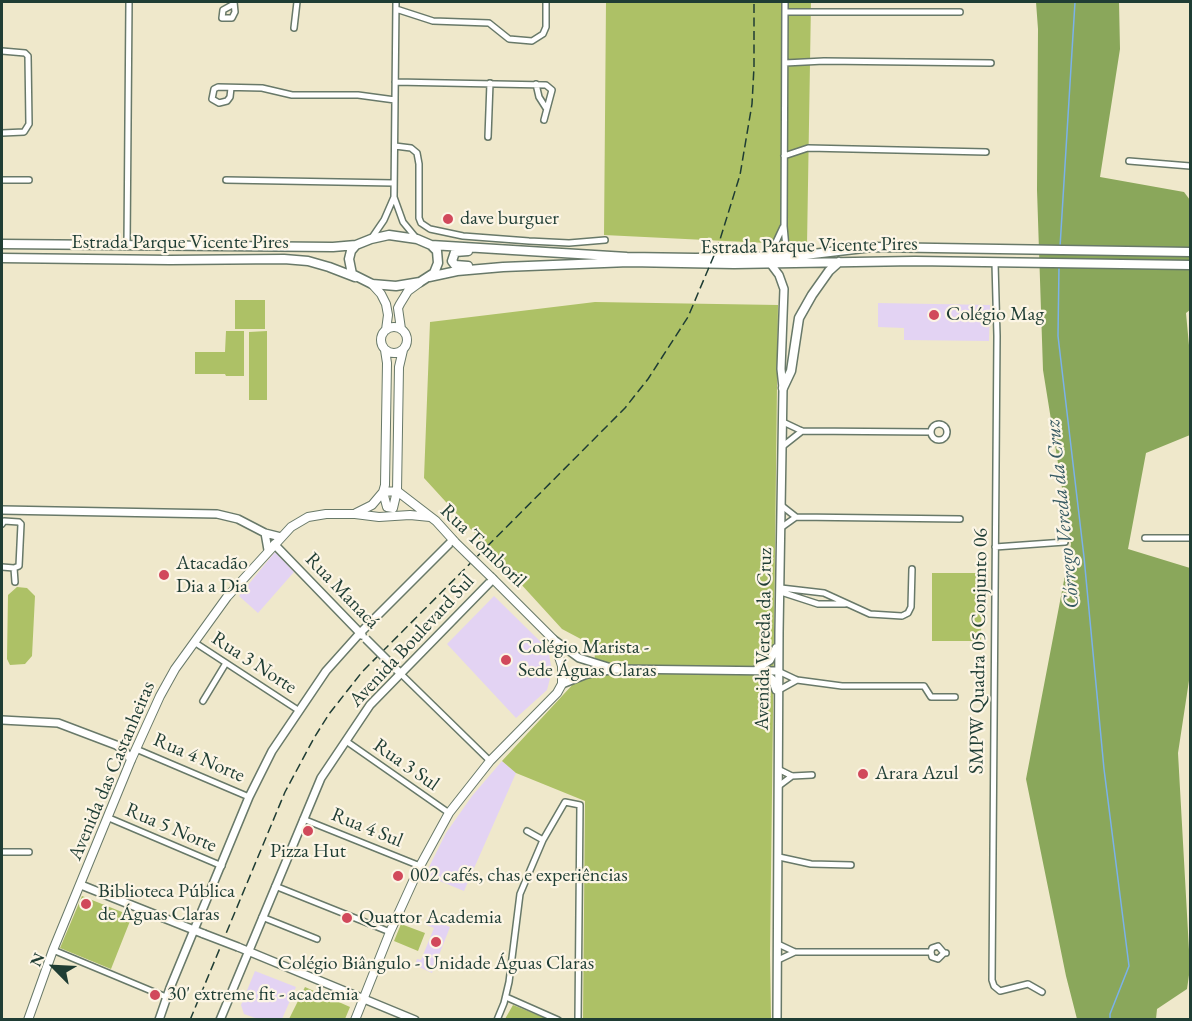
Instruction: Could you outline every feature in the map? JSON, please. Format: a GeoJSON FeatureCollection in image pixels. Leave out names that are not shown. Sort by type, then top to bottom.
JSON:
{"type":"FeatureCollection","features":[{"type":"Feature","properties":{"kind":"main road"},"geometry":{"type":"LineString","coordinates":[[372,284],[381,294],[388,315],[386,330],[380,340],[385,350],[387,363],[386,475],[383,492],[387,507],[391,509],[395,504],[397,491],[399,367],[407,339],[401,329],[398,308],[408,291],[434,273],[438,263],[437,251],[431,245],[417,239],[389,235],[356,245],[349,259],[355,277],[372,284],[396,286],[420,282]]}},
{"type":"Feature","properties":{"kind":"main road","name":"Estrada Parque Vicente Pires"},"geometry":{"type":"LineString","coordinates":[[2,244],[333,247],[356,245]]}},
{"type":"Feature","properties":{"kind":"main road","name":"Estrada Parque Vicente Pires"},"geometry":{"type":"LineString","coordinates":[[431,245],[627,256],[839,262],[1191,265]]}},
{"type":"Feature","properties":{"kind":"main road","name":"Estrada Parque Vicente Pires"},"geometry":{"type":"LineString","coordinates":[[429,277],[457,271],[502,267],[767,260],[872,247],[1191,252]]}},
{"type":"Feature","properties":{"kind":"main road"},"geometry":{"type":"LineString","coordinates":[[502,267],[455,265],[452,256],[455,252],[460,251],[499,252],[512,249]]}},
{"type":"Feature","properties":{"kind":"main road","name":"Estrada Parque Vicente Pires"},"geometry":{"type":"LineString","coordinates":[[2,258],[284,259],[308,261],[355,277]]}},
{"type":"Feature","properties":{"kind":"main road"},"geometry":{"type":"LineString","coordinates":[[783,388],[791,371],[800,318],[812,295],[829,271],[839,262]]}},
{"type":"Feature","properties":{"kind":"main road"},"geometry":{"type":"LineString","coordinates":[[386,330],[393,327],[401,329]]}},
{"type":"Feature","properties":{"kind":"main road"},"geometry":{"type":"LineString","coordinates":[[385,350],[397,353],[403,350]]}},
{"type":"Feature","properties":{"kind":"main road"},"geometry":{"type":"LineString","coordinates":[[355,514],[372,505],[383,492],[397,491]]}},
{"type":"Feature","properties":{"kind":"main road","name":"Rua Tomboril"},"geometry":{"type":"LineString","coordinates":[[397,491],[430,517],[553,639],[562,666],[562,684]]}},
{"type":"Feature","properties":{"kind":"main road","name":"Avenida das Castanheiras"},"geometry":{"type":"LineString","coordinates":[[28,1020],[53,950],[131,760],[160,696],[194,642],[227,597],[291,527],[308,517],[326,514],[355,514],[379,517],[410,515],[430,517]]}},
{"type":"Feature","properties":{"kind":"main road"},"geometry":{"type":"LineString","coordinates":[[355,1020],[390,932],[420,866],[449,813],[490,761],[557,693],[562,684]]}},
{"type":"Feature","properties":{"kind":"street"},"geometry":{"type":"LineString","coordinates":[[127,245],[129,2]]}},
{"type":"Feature","properties":{"kind":"street"},"geometry":{"type":"LineString","coordinates":[[294,28],[297,2]]}},
{"type":"Feature","properties":{"kind":"street"},"geometry":{"type":"LineString","coordinates":[[371,239],[384,220],[393,197],[396,2]]}},
{"type":"Feature","properties":{"kind":"street"},"geometry":{"type":"LineString","coordinates":[[396,9],[433,21],[489,23],[509,39],[532,40],[543,34],[546,27],[546,2]]}},
{"type":"Feature","properties":{"kind":"street"},"geometry":{"type":"LineString","coordinates":[[785,2],[784,225],[786,248],[789,253],[796,256]]}},
{"type":"Feature","properties":{"kind":"street"},"geometry":{"type":"LineString","coordinates":[[785,12],[960,12]]}},
{"type":"Feature","properties":{"kind":"street"},"geometry":{"type":"LineString","coordinates":[[2,51],[21,52],[28,56],[29,124],[24,132],[2,133]]}},
{"type":"Feature","properties":{"kind":"street"},"geometry":{"type":"LineString","coordinates":[[785,63],[814,61],[991,63]]}},
{"type":"Feature","properties":{"kind":"street"},"geometry":{"type":"LineString","coordinates":[[395,82],[536,84],[550,87],[551,96],[544,120]]}},
{"type":"Feature","properties":{"kind":"street"},"geometry":{"type":"LineString","coordinates":[[488,137],[490,83]]}},
{"type":"Feature","properties":{"kind":"street"},"geometry":{"type":"LineString","coordinates":[[536,84],[539,97],[546,108]]}},
{"type":"Feature","properties":{"kind":"street"},"geometry":{"type":"LineString","coordinates":[[231,87],[261,88],[292,95],[358,95],[395,100]]}},
{"type":"Feature","properties":{"kind":"street"},"geometry":{"type":"LineString","coordinates":[[395,146],[411,148],[417,153],[419,218],[421,223],[430,230],[474,237],[529,241],[568,243],[605,240]]}},
{"type":"Feature","properties":{"kind":"street"},"geometry":{"type":"LineString","coordinates":[[784,156],[808,148],[986,152]]}},
{"type":"Feature","properties":{"kind":"street"},"geometry":{"type":"LineString","coordinates":[[1129,162],[1191,165]]}},
{"type":"Feature","properties":{"kind":"street"},"geometry":{"type":"LineString","coordinates":[[2,180],[29,180]]}},
{"type":"Feature","properties":{"kind":"street"},"geometry":{"type":"LineString","coordinates":[[226,180],[394,183]]}},
{"type":"Feature","properties":{"kind":"street"},"geometry":{"type":"LineString","coordinates":[[393,197],[403,222],[417,239]]}},
{"type":"Feature","properties":{"kind":"street"},"geometry":{"type":"LineString","coordinates":[[767,260],[784,225]]}},
{"type":"Feature","properties":{"kind":"street","name":"Avenida Vereda da Cruz"},"geometry":{"type":"LineString","coordinates":[[767,260],[779,275],[784,290],[778,670],[780,784],[777,1020]]}},
{"type":"Feature","properties":{"kind":"street","name":"SMPW Quadra 05 Conjunto 06"},"geometry":{"type":"LineString","coordinates":[[995,263],[997,336],[992,980],[994,986],[1000,991],[1029,984],[1042,992]]}},
{"type":"Feature","properties":{"kind":"street"},"geometry":{"type":"LineString","coordinates":[[783,422],[802,431],[930,432]]}},
{"type":"Feature","properties":{"kind":"street"},"geometry":{"type":"LineString","coordinates":[[939,424],[944,425],[949,432],[944,439],[939,440],[932,437],[930,432],[932,427],[939,424]]}},
{"type":"Feature","properties":{"kind":"street"},"geometry":{"type":"LineString","coordinates":[[783,446],[802,431]]}},
{"type":"Feature","properties":{"kind":"street"},"geometry":{"type":"LineString","coordinates":[[782,506],[796,517]]}},
{"type":"Feature","properties":{"kind":"street"},"geometry":{"type":"LineString","coordinates":[[2,510],[217,514],[238,519],[265,533],[281,537]]}},
{"type":"Feature","properties":{"kind":"street"},"geometry":{"type":"LineString","coordinates":[[782,527],[796,517],[960,519]]}},
{"type":"Feature","properties":{"kind":"street"},"geometry":{"type":"LineString","coordinates":[[2,524],[4,521],[21,524],[19,566],[2,567]]}},
{"type":"Feature","properties":{"kind":"street"},"geometry":{"type":"LineString","coordinates":[[265,533],[271,547]]}},
{"type":"Feature","properties":{"kind":"street"},"geometry":{"type":"LineString","coordinates":[[1145,538],[1191,538]]}},
{"type":"Feature","properties":{"kind":"street"},"geometry":{"type":"LineString","coordinates":[[159,1020],[166,997],[249,797],[272,751],[326,671],[360,633],[454,541]]}},
{"type":"Feature","properties":{"kind":"street"},"geometry":{"type":"LineString","coordinates":[[995,547],[1065,542]]}},
{"type":"Feature","properties":{"kind":"street","name":"Rua Manacá"},"geometry":{"type":"LineString","coordinates":[[271,547],[490,761]]}},
{"type":"Feature","properties":{"kind":"street"},"geometry":{"type":"LineString","coordinates":[[14,568],[15,582]]}},
{"type":"Feature","properties":{"kind":"street"},"geometry":{"type":"LineString","coordinates":[[781,590],[818,604],[845,604],[878,615],[906,615],[911,607],[912,569]]}},
{"type":"Feature","properties":{"kind":"street","name":"Avenida Boulevard Sul"},"geometry":{"type":"LineString","coordinates":[[222,1019],[321,778],[370,705],[492,578]]}},
{"type":"Feature","properties":{"kind":"street"},"geometry":{"type":"LineString","coordinates":[[781,590],[824,593],[845,604]]}},
{"type":"Feature","properties":{"kind":"street"},"geometry":{"type":"LineString","coordinates":[[756,669],[765,665],[773,656],[779,632]]}},
{"type":"Feature","properties":{"kind":"street","name":"Rua Tomboril"},"geometry":{"type":"LineString","coordinates":[[553,639],[579,658],[616,669]]}},
{"type":"Feature","properties":{"kind":"street","name":"Rua 3 Norte"},"geometry":{"type":"LineString","coordinates":[[194,642],[298,710]]}},
{"type":"Feature","properties":{"kind":"street"},"geometry":{"type":"LineString","coordinates":[[203,701],[226,663]]}},
{"type":"Feature","properties":{"kind":"street","name":"Rua Tomboril"},"geometry":{"type":"LineString","coordinates":[[562,684],[587,674],[616,669],[778,670]]}},
{"type":"Feature","properties":{"kind":"street"},"geometry":{"type":"LineString","coordinates":[[756,669],[774,682],[779,718]]}},
{"type":"Feature","properties":{"kind":"street"},"geometry":{"type":"LineString","coordinates":[[778,670],[797,680],[842,686],[924,686],[931,697],[955,698]]}},
{"type":"Feature","properties":{"kind":"street"},"geometry":{"type":"LineString","coordinates":[[778,690],[797,680]]}},
{"type":"Feature","properties":{"kind":"street","name":"Rua 4 Norte"},"geometry":{"type":"LineString","coordinates":[[2,720],[58,723],[116,745],[124,750],[131,760]]}},
{"type":"Feature","properties":{"kind":"street","name":"Rua 3 Sul"},"geometry":{"type":"LineString","coordinates":[[346,741],[449,813]]}},
{"type":"Feature","properties":{"kind":"street","name":"Rua 4 Norte"},"geometry":{"type":"LineString","coordinates":[[116,745],[137,747],[249,797]]}},
{"type":"Feature","properties":{"kind":"street"},"geometry":{"type":"LineString","coordinates":[[780,770],[792,776],[812,775]]}},
{"type":"Feature","properties":{"kind":"street"},"geometry":{"type":"LineString","coordinates":[[780,784],[792,776]]}},
{"type":"Feature","properties":{"kind":"street"},"geometry":{"type":"LineString","coordinates":[[497,1019],[506,997],[520,894],[543,840],[565,802],[580,805],[578,1020]]}},
{"type":"Feature","properties":{"kind":"street","name":"Rua 5 Norte"},"geometry":{"type":"LineString","coordinates":[[109,818],[222,866]]}},
{"type":"Feature","properties":{"kind":"street","name":"Rua 4 Sul"},"geometry":{"type":"LineString","coordinates":[[303,819],[420,866]]}},
{"type":"Feature","properties":{"kind":"street"},"geometry":{"type":"LineString","coordinates":[[527,831],[543,840]]}},
{"type":"Feature","properties":{"kind":"street"},"geometry":{"type":"LineString","coordinates":[[2,852],[29,852]]}},
{"type":"Feature","properties":{"kind":"street"},"geometry":{"type":"LineString","coordinates":[[779,857],[810,864],[851,865]]}},
{"type":"Feature","properties":{"kind":"street"},"geometry":{"type":"LineString","coordinates":[[81,885],[415,1020]]}},
{"type":"Feature","properties":{"kind":"street"},"geometry":{"type":"LineString","coordinates":[[275,886],[390,932]]}},
{"type":"Feature","properties":{"kind":"street"},"geometry":{"type":"LineString","coordinates":[[262,917],[317,939]]}},
{"type":"Feature","properties":{"kind":"street"},"geometry":{"type":"LineString","coordinates":[[778,944],[795,952],[931,952],[932,948],[938,946],[945,953]]}},
{"type":"Feature","properties":{"kind":"street"},"geometry":{"type":"LineString","coordinates":[[53,950],[166,997]]}},
{"type":"Feature","properties":{"kind":"street"},"geometry":{"type":"LineString","coordinates":[[778,960],[795,952]]}},
{"type":"Feature","properties":{"kind":"street"},"geometry":{"type":"LineString","coordinates":[[506,997],[558,1020]]}},
{"type":"Feature","properties":{"kind":"shaded area","name":"Colégio Mag"},"geometry":{"type":"Polygon","coordinates":[[[878,303],[990,305],[989,341],[904,340],[904,328],[878,327],[878,303]]]}},
{"type":"Feature","properties":{"kind":"shaded area"},"geometry":{"type":"Polygon","coordinates":[[[275,552],[294,572],[258,613],[239,596],[275,552]]]}},
{"type":"Feature","properties":{"kind":"shaded area","name":"Colégio Marista - Sede Águas Claras"},"geometry":{"type":"Polygon","coordinates":[[[494,596],[548,649],[552,671],[547,690],[516,718],[447,644],[494,596]]]}},
{"type":"Feature","properties":{"kind":"shaded area"},"geometry":{"type":"Polygon","coordinates":[[[502,761],[516,773],[464,891],[425,875],[446,833],[472,796],[502,761]]]}},
{"type":"Feature","properties":{"kind":"shaded area","name":"Colégio Biângulo - Unidade Águas Claras"},"geometry":{"type":"Polygon","coordinates":[[[427,917],[450,927],[432,973],[415,965],[417,959],[421,960],[434,928],[424,924],[427,917]]]}},
{"type":"Feature","properties":{"kind":"shaded area"},"geometry":{"type":"Polygon","coordinates":[[[255,971],[296,987],[282,1019],[258,1019],[244,1014],[241,1005],[255,971]]]}},
{"type":"Feature","properties":{"kind":"green space"},"geometry":{"type":"Polygon","coordinates":[[[606,2],[811,2],[807,245],[604,235],[606,2]]]}},
{"type":"Feature","properties":{"kind":"green space"},"geometry":{"type":"Polygon","coordinates":[[[1036,2],[1119,2],[1120,49],[1100,177],[1184,192],[1190,200],[1190,310],[1186,313],[1190,356],[1190,435],[1146,453],[1128,549],[1190,568],[1190,674],[1178,753],[1190,968],[1187,989],[1157,1009],[1156,1019],[1077,1019],[1066,976],[1026,779],[1071,544],[1043,370],[1037,190],[1038,29],[1036,2]]]}},
{"type":"Feature","properties":{"kind":"green space"},"geometry":{"type":"Polygon","coordinates":[[[235,300],[265,300],[265,329],[235,329],[235,300]]]}},
{"type":"Feature","properties":{"kind":"green space"},"geometry":{"type":"Polygon","coordinates":[[[595,302],[778,305],[771,1019],[583,1019],[585,801],[516,773],[502,761],[575,682],[596,674],[594,646],[562,629],[424,478],[430,322],[595,302]]]}},
{"type":"Feature","properties":{"kind":"green space"},"geometry":{"type":"Polygon","coordinates":[[[226,331],[244,331],[244,376],[195,374],[195,352],[225,352],[226,331]]]}},
{"type":"Feature","properties":{"kind":"green space"},"geometry":{"type":"Polygon","coordinates":[[[267,331],[267,400],[249,400],[249,332],[267,331]]]}},
{"type":"Feature","properties":{"kind":"green space"},"geometry":{"type":"Polygon","coordinates":[[[932,573],[982,573],[981,641],[932,641],[932,573]]]}},
{"type":"Feature","properties":{"kind":"green space"},"geometry":{"type":"Polygon","coordinates":[[[17,587],[27,588],[35,596],[32,656],[25,664],[10,665],[7,659],[8,595],[17,587]]]}},
{"type":"Feature","properties":{"kind":"green space"},"geometry":{"type":"Polygon","coordinates":[[[82,896],[132,916],[111,969],[60,948],[82,896]]]}},
{"type":"Feature","properties":{"kind":"green space"},"geometry":{"type":"Polygon","coordinates":[[[401,924],[425,933],[418,951],[394,941],[401,924]]]}},
{"type":"Feature","properties":{"kind":"green space"},"geometry":{"type":"Polygon","coordinates":[[[305,987],[350,1007],[345,1019],[289,1019],[305,987]]]}},
{"type":"Feature","properties":{"kind":"green space"},"geometry":{"type":"Polygon","coordinates":[[[513,1005],[548,1019],[505,1019],[513,1005]]]}},
{"type":"Feature","properties":{"kind":"waterway","name":"Córrego Vereda da Cruz"},"geometry":{"type":"LineString","coordinates":[[1060,247],[1075,2]]}},
{"type":"Feature","properties":{"kind":"waterway","name":"Córrego Vereda da Cruz"},"geometry":{"type":"LineString","coordinates":[[1059,266],[1058,336],[1084,557],[1104,769],[1129,966],[1110,1014],[1110,1020]]}},
{"type":"Feature","properties":{"kind":"railway"},"geometry":{"type":"LineString","coordinates":[[190,1020],[285,792],[329,714],[362,672],[625,408],[648,379],[688,317],[718,246],[740,175],[752,104],[754,2]]}},
{"type":"Feature","properties":{"kind":"place","name":"dave burguer"},"geometry":{"type":"Point","coordinates":[448,219]}},
{"type":"Feature","properties":{"kind":"place","name":"Colégio Mag"},"geometry":{"type":"Point","coordinates":[934,315]}},
{"type":"Feature","properties":{"kind":"place","name":"Atacadão Dia a Dia"},"geometry":{"type":"Point","coordinates":[164,575]}},
{"type":"Feature","properties":{"kind":"place","name":"Colégio Marista - Sede Águas Claras"},"geometry":{"type":"Point","coordinates":[506,660]}},
{"type":"Feature","properties":{"kind":"place","name":"Arara Azul"},"geometry":{"type":"Point","coordinates":[863,774]}},
{"type":"Feature","properties":{"kind":"place","name":"Pizza Hut"},"geometry":{"type":"Point","coordinates":[308,831]}},
{"type":"Feature","properties":{"kind":"place","name":"002 cafés, chas e experiências"},"geometry":{"type":"Point","coordinates":[398,876]}},
{"type":"Feature","properties":{"kind":"place","name":"Biblioteca Pública de Águas Claras"},"geometry":{"type":"Point","coordinates":[86,904]}},
{"type":"Feature","properties":{"kind":"place","name":"Quattor Academia"},"geometry":{"type":"Point","coordinates":[347,918]}},
{"type":"Feature","properties":{"kind":"place","name":"Colégio Biângulo - Unidade Águas Claras"},"geometry":{"type":"Point","coordinates":[436,942]}},
{"type":"Feature","properties":{"kind":"place","name":"30' extreme fit - academia"},"geometry":{"type":"Point","coordinates":[155,995]}}]}
